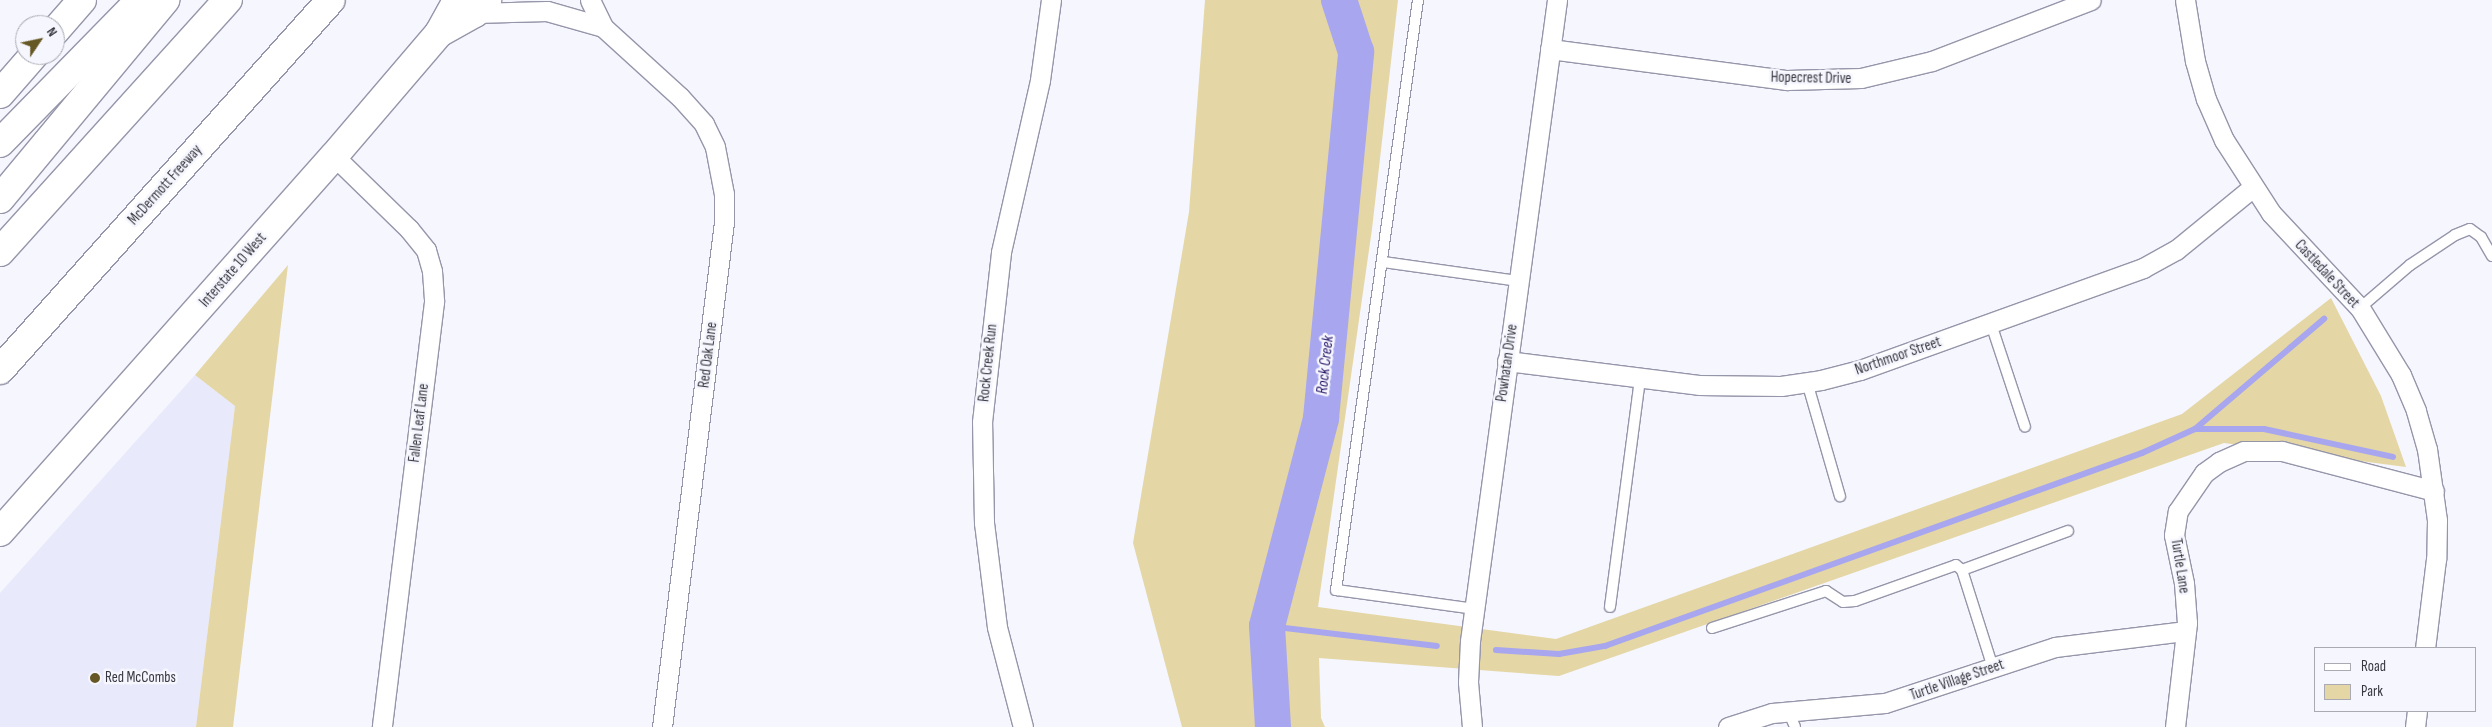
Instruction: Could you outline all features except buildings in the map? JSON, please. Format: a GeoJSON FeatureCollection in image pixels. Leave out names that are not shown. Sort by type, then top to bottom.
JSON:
{"type":"FeatureCollection","features":[{"type":"Feature","properties":{"kind":"main road"},"geometry":{"type":"LineString","coordinates":[[65,20],[82,0]]}},
{"type":"Feature","properties":{"kind":"main road"},"geometry":{"type":"LineString","coordinates":[[0,143],[140,0]]}},
{"type":"Feature","properties":{"kind":"main road"},"geometry":{"type":"LineString","coordinates":[[0,199],[165,0]]}},
{"type":"Feature","properties":{"kind":"main road"},"geometry":{"type":"LineString","coordinates":[[0,252],[228,0]]}},
{"type":"Feature","properties":{"kind":"main road","name":"McDermott Freeway"},"geometry":{"type":"LineString","coordinates":[[0,370],[331,0]]}},
{"type":"Feature","properties":{"kind":"main road","name":"Interstate 10 West"},"geometry":{"type":"LineString","coordinates":[[0,532],[334,156],[439,33],[473,4]]}},
{"type":"Feature","properties":{"kind":"main road"},"geometry":{"type":"LineString","coordinates":[[0,94],[25,65]]}},
{"type":"Feature","properties":{"kind":"street","name":"Red Oak Lane"},"geometry":{"type":"LineString","coordinates":[[590,0],[603,27],[680,97],[704,124],[716,147],[724,194],[722,232],[662,727]]}},
{"type":"Feature","properties":{"kind":"street","name":"Rock Creek Run"},"geometry":{"type":"LineString","coordinates":[[1023,727],[997,628],[984,523],[982,422],[1001,252],[1040,80],[1051,0]]}},
{"type":"Feature","properties":{"kind":"street","name":"Powhatan Drive"},"geometry":{"type":"LineString","coordinates":[[1472,727],[1468,682],[1474,609],[1557,0]]}},
{"type":"Feature","properties":{"kind":"street","name":"Hopecrest Drive"},"geometry":{"type":"LineString","coordinates":[[1550,50],[1788,80],[1861,78],[1932,61],[2091,0]]}},
{"type":"Feature","properties":{"kind":"street","name":"Castledale Street"},"geometry":{"type":"LineString","coordinates":[[2185,0],[2195,61],[2206,99],[2224,140],[2253,187],[2302,248],[2360,308],[2396,366],[2416,411],[2427,449],[2434,491],[2436,559],[2425,647]]}},
{"type":"Feature","properties":{"kind":"street","name":"Red Oak Lane"},"geometry":{"type":"LineString","coordinates":[[473,4],[547,11],[603,27]]}},
{"type":"Feature","properties":{"kind":"street","name":"Fallen Leaf Lane"},"geometry":{"type":"LineString","coordinates":[[334,156],[409,229],[426,250],[432,271],[434,302],[382,727]]}},
{"type":"Feature","properties":{"kind":"street","name":"Northmoor Street"},"geometry":{"type":"LineString","coordinates":[[1507,361],[1640,378],[1747,387],[1807,382],[1860,370],[2143,268],[2176,250],[2253,187]]}},
{"type":"Feature","properties":{"kind":"street","name":"Turtle Lane"},"geometry":{"type":"LineString","coordinates":[[2175,727],[2186,631],[2184,583],[2174,535],[2178,512],[2204,473],[2218,462],[2244,451],[2282,451],[2434,491]]}},
{"type":"Feature","properties":{"kind":"street","name":"Turtle Village Street"},"geometry":{"type":"LineString","coordinates":[[1728,727],[1792,719],[1885,703],[2055,647],[2186,631]]}},
{"type":"Feature","properties":{"kind":"street"},"geometry":{"type":"LineString","coordinates":[[2415,727],[2417,712]]}},
{"type":"Feature","properties":{"kind":"lane"},"geometry":{"type":"LineString","coordinates":[[1418,0],[1336,590],[1474,609]]}},
{"type":"Feature","properties":{"kind":"lane"},"geometry":{"type":"LineString","coordinates":[[2360,308],[2410,265],[2455,235],[2470,229],[2481,237],[2492,256]]}},
{"type":"Feature","properties":{"kind":"lane"},"geometry":{"type":"LineString","coordinates":[[1383,262],[1518,281]]}},
{"type":"Feature","properties":{"kind":"lane"},"geometry":{"type":"LineString","coordinates":[[1991,324],[2025,428]]}},
{"type":"Feature","properties":{"kind":"lane"},"geometry":{"type":"LineString","coordinates":[[1610,607],[1640,378]]}},
{"type":"Feature","properties":{"kind":"lane"},"geometry":{"type":"LineString","coordinates":[[1807,382],[1840,496]]}},
{"type":"Feature","properties":{"kind":"lane"},"geometry":{"type":"LineString","coordinates":[[1962,570],[2068,531]]}},
{"type":"Feature","properties":{"kind":"lane"},"geometry":{"type":"LineString","coordinates":[[1712,628],[1826,591],[1843,602],[1855,601],[1956,565],[1962,570],[1993,668]]}},
{"type":"Feature","properties":{"kind":"shaded area"},"geometry":{"type":"Polygon","coordinates":[[[195,375],[235,406],[196,727],[0,727],[0,593],[195,375]]]}},
{"type":"Feature","properties":{"kind":"green space"},"geometry":{"type":"Polygon","coordinates":[[[1205,0],[1398,0],[1372,229],[1318,607],[1556,639],[2182,414],[2331,298],[2381,396],[2406,467],[2224,443],[1559,676],[1319,658],[1321,718],[1325,727],[1182,727],[1133,543],[1189,212],[1205,0]]]}},
{"type":"Feature","properties":{"kind":"green space"},"geometry":{"type":"Polygon","coordinates":[[[288,265],[233,727],[196,727],[235,406],[195,375],[288,265]]]}},
{"type":"Feature","properties":{"kind":"waterway","name":"Rock Creek"},"geometry":{"type":"LineString","coordinates":[[1273,727],[1267,626],[1321,418],[1356,52],[1339,0]]}},
{"type":"Feature","properties":{"kind":"waterway"},"geometry":{"type":"LineString","coordinates":[[1496,650],[1559,654],[1605,646],[2142,453],[2195,429],[2324,319]]}},
{"type":"Feature","properties":{"kind":"waterway"},"geometry":{"type":"LineString","coordinates":[[2195,429],[2264,429],[2393,457]]}},
{"type":"Feature","properties":{"kind":"waterway"},"geometry":{"type":"LineString","coordinates":[[1267,626],[1437,646]]}},
{"type":"Feature","properties":{"kind":"place","name":"Red McCombs"},"geometry":{"type":"Point","coordinates":[95,678]}}]}
